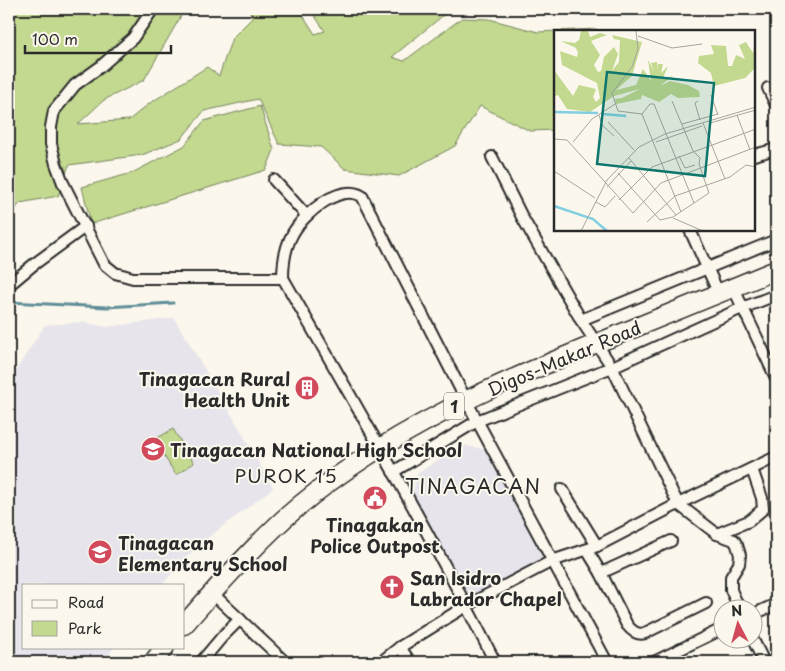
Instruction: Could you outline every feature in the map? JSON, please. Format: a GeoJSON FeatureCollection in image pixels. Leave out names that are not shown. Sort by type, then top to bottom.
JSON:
{"type":"FeatureCollection","features":[{"type":"Feature","properties":{"kind":"highway","name":"Digos-Makar Road"},"geometry":{"type":"LineString","coordinates":[[185,624],[253,549],[286,517],[380,448],[428,419],[536,367],[776,270]]}},
{"type":"Feature","properties":{"kind":"highway"},"geometry":{"type":"LineString","coordinates":[[153,662],[164,648]]}},
{"type":"Feature","properties":{"kind":"street"},"geometry":{"type":"LineString","coordinates":[[153,9],[133,38],[100,67],[75,85],[54,111],[51,127],[52,144],[56,164],[63,183],[104,264],[115,273],[133,278],[283,278]]}},
{"type":"Feature","properties":{"kind":"street"},"geometry":{"type":"LineString","coordinates":[[768,88],[776,105]]}},
{"type":"Feature","properties":{"kind":"street"},"geometry":{"type":"LineString","coordinates":[[755,155],[776,149]]}},
{"type":"Feature","properties":{"kind":"street"},"geometry":{"type":"LineString","coordinates":[[492,156],[522,217],[581,320],[612,367],[678,504],[717,534],[734,540],[739,550],[739,564],[731,577],[731,590],[734,598]]}},
{"type":"Feature","properties":{"kind":"street"},"geometry":{"type":"LineString","coordinates":[[274,180],[306,216]]}},
{"type":"Feature","properties":{"kind":"street"},"geometry":{"type":"LineString","coordinates":[[495,662],[380,448],[283,278],[283,264],[286,251],[293,234],[306,216],[333,197],[348,192],[355,192],[362,196],[477,421],[607,662]]}},
{"type":"Feature","properties":{"kind":"street"},"geometry":{"type":"LineString","coordinates":[[9,285],[86,226]]}},
{"type":"Feature","properties":{"kind":"street"},"geometry":{"type":"LineString","coordinates":[[690,231],[707,268],[742,308],[776,378]]}},
{"type":"Feature","properties":{"kind":"street"},"geometry":{"type":"LineString","coordinates":[[581,320],[776,240]]}},
{"type":"Feature","properties":{"kind":"street"},"geometry":{"type":"LineString","coordinates":[[393,472],[477,421],[612,367],[776,294]]}},
{"type":"Feature","properties":{"kind":"street"},"geometry":{"type":"LineString","coordinates":[[382,662],[400,647],[466,606],[552,561],[592,548],[776,457]]}},
{"type":"Feature","properties":{"kind":"street"},"geometry":{"type":"LineString","coordinates":[[717,534],[749,521],[764,509],[752,469]]}},
{"type":"Feature","properties":{"kind":"street"},"geometry":{"type":"LineString","coordinates":[[562,489],[592,548],[601,573],[627,624],[632,630],[641,634],[645,633],[706,603]]}},
{"type":"Feature","properties":{"kind":"street"},"geometry":{"type":"LineString","coordinates":[[601,573],[670,541]]}},
{"type":"Feature","properties":{"kind":"street"},"geometry":{"type":"LineString","coordinates":[[212,593],[285,662]]}},
{"type":"Feature","properties":{"kind":"street"},"geometry":{"type":"LineString","coordinates":[[762,610],[776,604]]}},
{"type":"Feature","properties":{"kind":"street"},"geometry":{"type":"LineString","coordinates":[[201,662],[222,637],[240,620]]}},
{"type":"Feature","properties":{"kind":"street"},"geometry":{"type":"LineString","coordinates":[[654,662],[712,634]]}},
{"type":"Feature","properties":{"kind":"street"},"geometry":{"type":"LineString","coordinates":[[400,647],[410,662]]}},
{"type":"Feature","properties":{"kind":"street"},"geometry":{"type":"LineString","coordinates":[[757,648],[764,662]]}},
{"type":"Feature","properties":{"kind":"shaded area","name":"Tinagacan National High School"},"geometry":{"type":"Polygon","coordinates":[[[174,318],[273,488],[201,543],[181,562],[163,584],[22,584],[22,648],[113,648],[104,662],[9,662],[9,381],[45,325],[83,322],[107,327],[174,318]]]}},
{"type":"Feature","properties":{"kind":"shaded area"},"geometry":{"type":"Polygon","coordinates":[[[462,445],[488,450],[546,559],[469,602],[411,494],[418,473],[462,445]]]}},
{"type":"Feature","properties":{"kind":"green space"},"geometry":{"type":"Polygon","coordinates":[[[9,9],[185,9],[144,80],[104,100],[78,124],[129,120],[150,103],[207,67],[219,76],[232,38],[252,18],[249,9],[299,9],[315,34],[325,31],[310,9],[400,9],[396,14],[403,9],[451,9],[392,57],[404,61],[462,18],[489,19],[538,32],[554,31],[554,130],[530,131],[480,106],[455,146],[399,176],[345,169],[321,147],[279,144],[258,99],[204,111],[181,139],[142,155],[69,165],[58,196],[20,203],[9,218],[9,9]]]}},
{"type":"Feature","properties":{"kind":"green space"},"geometry":{"type":"Polygon","coordinates":[[[260,106],[274,150],[266,170],[91,224],[82,187],[132,173],[184,146],[204,121],[260,106]]]}},
{"type":"Feature","properties":{"kind":"green space"},"geometry":{"type":"Polygon","coordinates":[[[173,429],[194,463],[176,475],[154,440],[173,429]]]}},
{"type":"Feature","properties":{"kind":"waterway"},"geometry":{"type":"LineString","coordinates":[[9,302],[106,307],[173,303]]}},
{"type":"Feature","properties":{"kind":"place","name":"Tinagacan Rural Health Unit"},"geometry":{"type":"Point","coordinates":[307,388]}},
{"type":"Feature","properties":{"kind":"place","name":"Tinagacan National High School"},"geometry":{"type":"Point","coordinates":[153,449]}},
{"type":"Feature","properties":{"kind":"place","name":"Tinagakan Police Outpost"},"geometry":{"type":"Point","coordinates":[375,498]}},
{"type":"Feature","properties":{"kind":"place","name":"Tinagacan Elementary School"},"geometry":{"type":"Point","coordinates":[100,552]}},
{"type":"Feature","properties":{"kind":"place","name":"San Isidro Labrador Chapel"},"geometry":{"type":"Point","coordinates":[392,587]}},
{"type":"Feature","properties":{"kind":"district","name":"PUROK 15"},"geometry":{"type":"Point","coordinates":[286,475]}},
{"type":"Feature","properties":{"kind":"district","name":"TINAGACAN"},"geometry":{"type":"Point","coordinates":[473,486]}}]}
